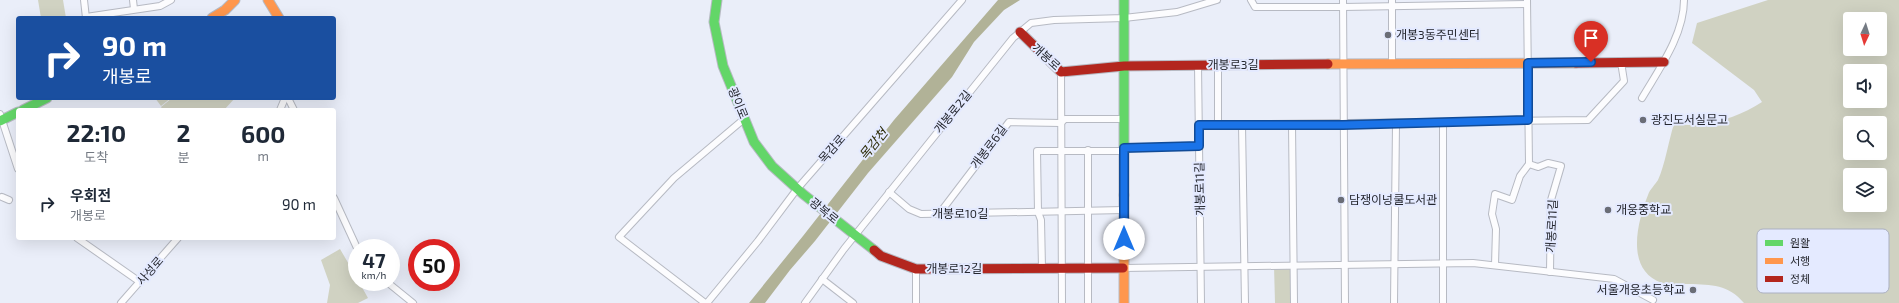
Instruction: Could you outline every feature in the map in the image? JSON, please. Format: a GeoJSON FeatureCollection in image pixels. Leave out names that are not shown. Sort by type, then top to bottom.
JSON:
{"type":"FeatureCollection","features":[{"type":"Feature","properties":{"kind":"street"},"geometry":{"type":"LineString","coordinates":[[84,0],[86,16]]}},
{"type":"Feature","properties":{"kind":"street"},"geometry":{"type":"LineString","coordinates":[[133,0],[134,9]]}},
{"type":"Feature","properties":{"kind":"street"},"geometry":{"type":"LineString","coordinates":[[97,16],[160,6],[171,0]]}},
{"type":"Feature","properties":{"kind":"street"},"geometry":{"type":"LineString","coordinates":[[215,16],[225,10],[235,0]]}},
{"type":"Feature","properties":{"kind":"street"},"geometry":{"type":"LineString","coordinates":[[268,0],[278,16]]}},
{"type":"Feature","properties":{"kind":"street","name":"광이로"},"geometry":{"type":"LineString","coordinates":[[717,0],[714,22],[723,66],[744,119],[754,142],[772,166],[800,191]]}},
{"type":"Feature","properties":{"kind":"street","name":"목감로"},"geometry":{"type":"LineString","coordinates":[[706,303],[962,0]]}},
{"type":"Feature","properties":{"kind":"street"},"geometry":{"type":"LineString","coordinates":[[1124,0],[1124,303]]}},
{"type":"Feature","properties":{"kind":"street","name":"개봉로2길"},"geometry":{"type":"LineString","coordinates":[[805,303],[854,235],[1013,38],[1030,23],[1054,20],[1177,12],[1217,0]]}},
{"type":"Feature","properties":{"kind":"street"},"geometry":{"type":"LineString","coordinates":[[1251,0],[1255,7],[1343,7],[1392,2],[1527,2],[1529,164],[1520,176],[1512,200],[1495,194],[1492,214],[1496,229],[1495,266]]}},
{"type":"Feature","properties":{"kind":"street"},"geometry":{"type":"LineString","coordinates":[[1343,0],[1345,303]]}},
{"type":"Feature","properties":{"kind":"street"},"geometry":{"type":"LineString","coordinates":[[1642,98],[1664,62],[1684,11],[1684,0]]}},
{"type":"Feature","properties":{"kind":"street"},"geometry":{"type":"LineString","coordinates":[[1392,2],[1392,64]]}},
{"type":"Feature","properties":{"kind":"street","name":"개봉로"},"geometry":{"type":"LineString","coordinates":[[1020,32],[1061,72],[1124,66]]}},
{"type":"Feature","properties":{"kind":"street"},"geometry":{"type":"LineString","coordinates":[[1199,125],[1343,125],[1528,120],[1588,120],[1624,81],[1621,62]]}},
{"type":"Feature","properties":{"kind":"street","name":"개봉로3길"},"geometry":{"type":"LineString","coordinates":[[1124,66],[1664,62]]}},
{"type":"Feature","properties":{"kind":"street","name":"개봉로11길"},"geometry":{"type":"LineString","coordinates":[[1198,65],[1202,266],[1201,303]]}},
{"type":"Feature","properties":{"kind":"street"},"geometry":{"type":"LineString","coordinates":[[1218,65],[1218,125]]}},
{"type":"Feature","properties":{"kind":"street"},"geometry":{"type":"LineString","coordinates":[[1061,72],[1062,303]]}},
{"type":"Feature","properties":{"kind":"street"},"geometry":{"type":"LineString","coordinates":[[27,108],[43,100]]}},
{"type":"Feature","properties":{"kind":"street"},"geometry":{"type":"LineString","coordinates":[[16,113],[1,118],[16,163]]}},
{"type":"Feature","properties":{"kind":"street"},"geometry":{"type":"LineString","coordinates":[[706,303],[619,237],[674,178],[744,119]]}},
{"type":"Feature","properties":{"kind":"street","name":"개봉로6길"},"geometry":{"type":"LineString","coordinates":[[939,214],[1008,122],[1061,123],[1065,119],[1124,119]]}},
{"type":"Feature","properties":{"kind":"street"},"geometry":{"type":"LineString","coordinates":[[1443,123],[1443,303]]}},
{"type":"Feature","properties":{"kind":"street"},"geometry":{"type":"LineString","coordinates":[[1394,303],[1396,124]]}},
{"type":"Feature","properties":{"kind":"street"},"geometry":{"type":"LineString","coordinates":[[1242,125],[1245,303]]}},
{"type":"Feature","properties":{"kind":"street"},"geometry":{"type":"LineString","coordinates":[[1292,125],[1294,303]]}},
{"type":"Feature","properties":{"kind":"street"},"geometry":{"type":"LineString","coordinates":[[1042,268],[1041,220],[1038,212],[1037,151],[1199,146]]}},
{"type":"Feature","properties":{"kind":"street"},"geometry":{"type":"LineString","coordinates":[[1088,150],[1088,303]]}},
{"type":"Feature","properties":{"kind":"street","name":"개봉로11길"},"geometry":{"type":"LineString","coordinates":[[1529,164],[1538,166],[1548,163],[1561,166],[1552,200],[1550,272]]}},
{"type":"Feature","properties":{"kind":"street","name":"광복로"},"geometry":{"type":"LineString","coordinates":[[800,191],[854,235]]}},
{"type":"Feature","properties":{"kind":"street","name":"개봉로10길"},"geometry":{"type":"LineString","coordinates":[[889,192],[909,209],[921,214],[1124,210]]}},
{"type":"Feature","properties":{"kind":"street"},"geometry":{"type":"LineString","coordinates":[[2,197],[9,200]]}},
{"type":"Feature","properties":{"kind":"street"},"geometry":{"type":"LineString","coordinates":[[336,202],[353,239]]}},
{"type":"Feature","properties":{"kind":"street","name":"개봉로12길"},"geometry":{"type":"LineString","coordinates":[[854,235],[882,256],[916,269],[1124,268]]}},
{"type":"Feature","properties":{"kind":"street"},"geometry":{"type":"LineString","coordinates":[[80,240],[140,282]]}},
{"type":"Feature","properties":{"kind":"street","name":"사성로"},"geometry":{"type":"LineString","coordinates":[[122,303],[176,240]]}},
{"type":"Feature","properties":{"kind":"street"},"geometry":{"type":"LineString","coordinates":[[1124,268],[1473,263],[1614,279],[1653,300]]}},
{"type":"Feature","properties":{"kind":"street"},"geometry":{"type":"LineString","coordinates":[[916,269],[916,303]]}},
{"type":"Feature","properties":{"kind":"street"},"geometry":{"type":"LineString","coordinates":[[822,279],[853,303]]}},
{"type":"Feature","properties":{"kind":"street"},"geometry":{"type":"LineString","coordinates":[[398,291],[413,303]]}},
{"type":"Feature","properties":{"kind":"shaded area"},"geometry":{"type":"Polygon","coordinates":[[[38,0],[63,0],[66,16],[41,16],[38,0]]]}},
{"type":"Feature","properties":{"kind":"shaded area","name":"목감천"},"geometry":{"type":"Polygon","coordinates":[[[998,0],[1020,0],[1004,10],[974,42],[952,77],[868,173],[765,303],[749,303],[894,120],[998,0]]]}},
{"type":"Feature","properties":{"kind":"shaded area"},"geometry":{"type":"Polygon","coordinates":[[[1768,0],[1899,0],[1899,303],[1744,303],[1732,292],[1712,285],[1672,285],[1662,283],[1650,277],[1643,268],[1638,257],[1637,245],[1640,219],[1649,193],[1658,180],[1665,160],[1674,124],[1707,124],[1740,114],[1762,102],[1754,90],[1692,43],[1697,23],[1768,0]]]}},
{"type":"Feature","properties":{"kind":"shaded area"},"geometry":{"type":"Polygon","coordinates":[[[156,100],[168,100],[161,106],[156,100]]]}},
{"type":"Feature","properties":{"kind":"shaded area"},"geometry":{"type":"Polygon","coordinates":[[[170,100],[233,100],[226,108],[161,107],[170,100]]]}},
{"type":"Feature","properties":{"kind":"shaded area"},"geometry":{"type":"Polygon","coordinates":[[[340,249],[348,263],[348,291],[364,291],[368,298],[358,303],[327,303],[330,285],[321,260],[340,249]]]}},
{"type":"Feature","properties":{"kind":"shaded area"},"geometry":{"type":"Polygon","coordinates":[[[1274,266],[1290,266],[1291,303],[1275,303],[1274,266]]]}},
{"type":"Feature","properties":{"kind":"traffic: fast"},"geometry":{"type":"LineString","coordinates":[[717,0],[714,22],[723,66],[754,142],[772,166],[803,194],[874,250]]}},
{"type":"Feature","properties":{"kind":"traffic: fast"},"geometry":{"type":"LineString","coordinates":[[1124,0],[1124,195]]}},
{"type":"Feature","properties":{"kind":"traffic: fast"},"geometry":{"type":"LineString","coordinates":[[27,108],[43,100]]}},
{"type":"Feature","properties":{"kind":"traffic: fast"},"geometry":{"type":"LineString","coordinates":[[0,121],[16,113]]}},
{"type":"Feature","properties":{"kind":"traffic: slow"},"geometry":{"type":"LineString","coordinates":[[215,16],[225,10],[235,0]]}},
{"type":"Feature","properties":{"kind":"traffic: slow"},"geometry":{"type":"LineString","coordinates":[[268,0],[278,16]]}},
{"type":"Feature","properties":{"kind":"traffic: slow"},"geometry":{"type":"LineString","coordinates":[[1328,64],[1576,63]]}},
{"type":"Feature","properties":{"kind":"traffic: slow"},"geometry":{"type":"LineString","coordinates":[[1124,195],[1124,303]]}},
{"type":"Feature","properties":{"kind":"traffic: jam"},"geometry":{"type":"LineString","coordinates":[[1020,32],[1061,72],[1124,66],[1328,64]]}},
{"type":"Feature","properties":{"kind":"traffic: jam"},"geometry":{"type":"LineString","coordinates":[[1576,63],[1664,62]]}},
{"type":"Feature","properties":{"kind":"traffic: jam"},"geometry":{"type":"LineString","coordinates":[[874,250],[881,256],[916,269],[1123,268]]}},
{"type":"Feature","properties":{"kind":"place","name":"개봉3동주민센터"},"geometry":{"type":"Point","coordinates":[1388,35]}},
{"type":"Feature","properties":{"kind":"place","name":"광진도서실문고"},"geometry":{"type":"Point","coordinates":[1643,120]}},
{"type":"Feature","properties":{"kind":"place","name":"담쟁이넝쿨도서관"},"geometry":{"type":"Point","coordinates":[1341,200]}},
{"type":"Feature","properties":{"kind":"place","name":"개웅중학교"},"geometry":{"type":"Point","coordinates":[1608,210]}},
{"type":"Feature","properties":{"kind":"place","name":"서울개웅초등학교"},"geometry":{"type":"Point","coordinates":[1693,290]}},
{"type":"Feature","properties":{"kind":"route"},"geometry":{"type":"LineString","coordinates":[[1124,239],[1124,148],[1199,146],[1199,125],[1343,125],[1528,120],[1528,63],[1591,62]]}}]}
